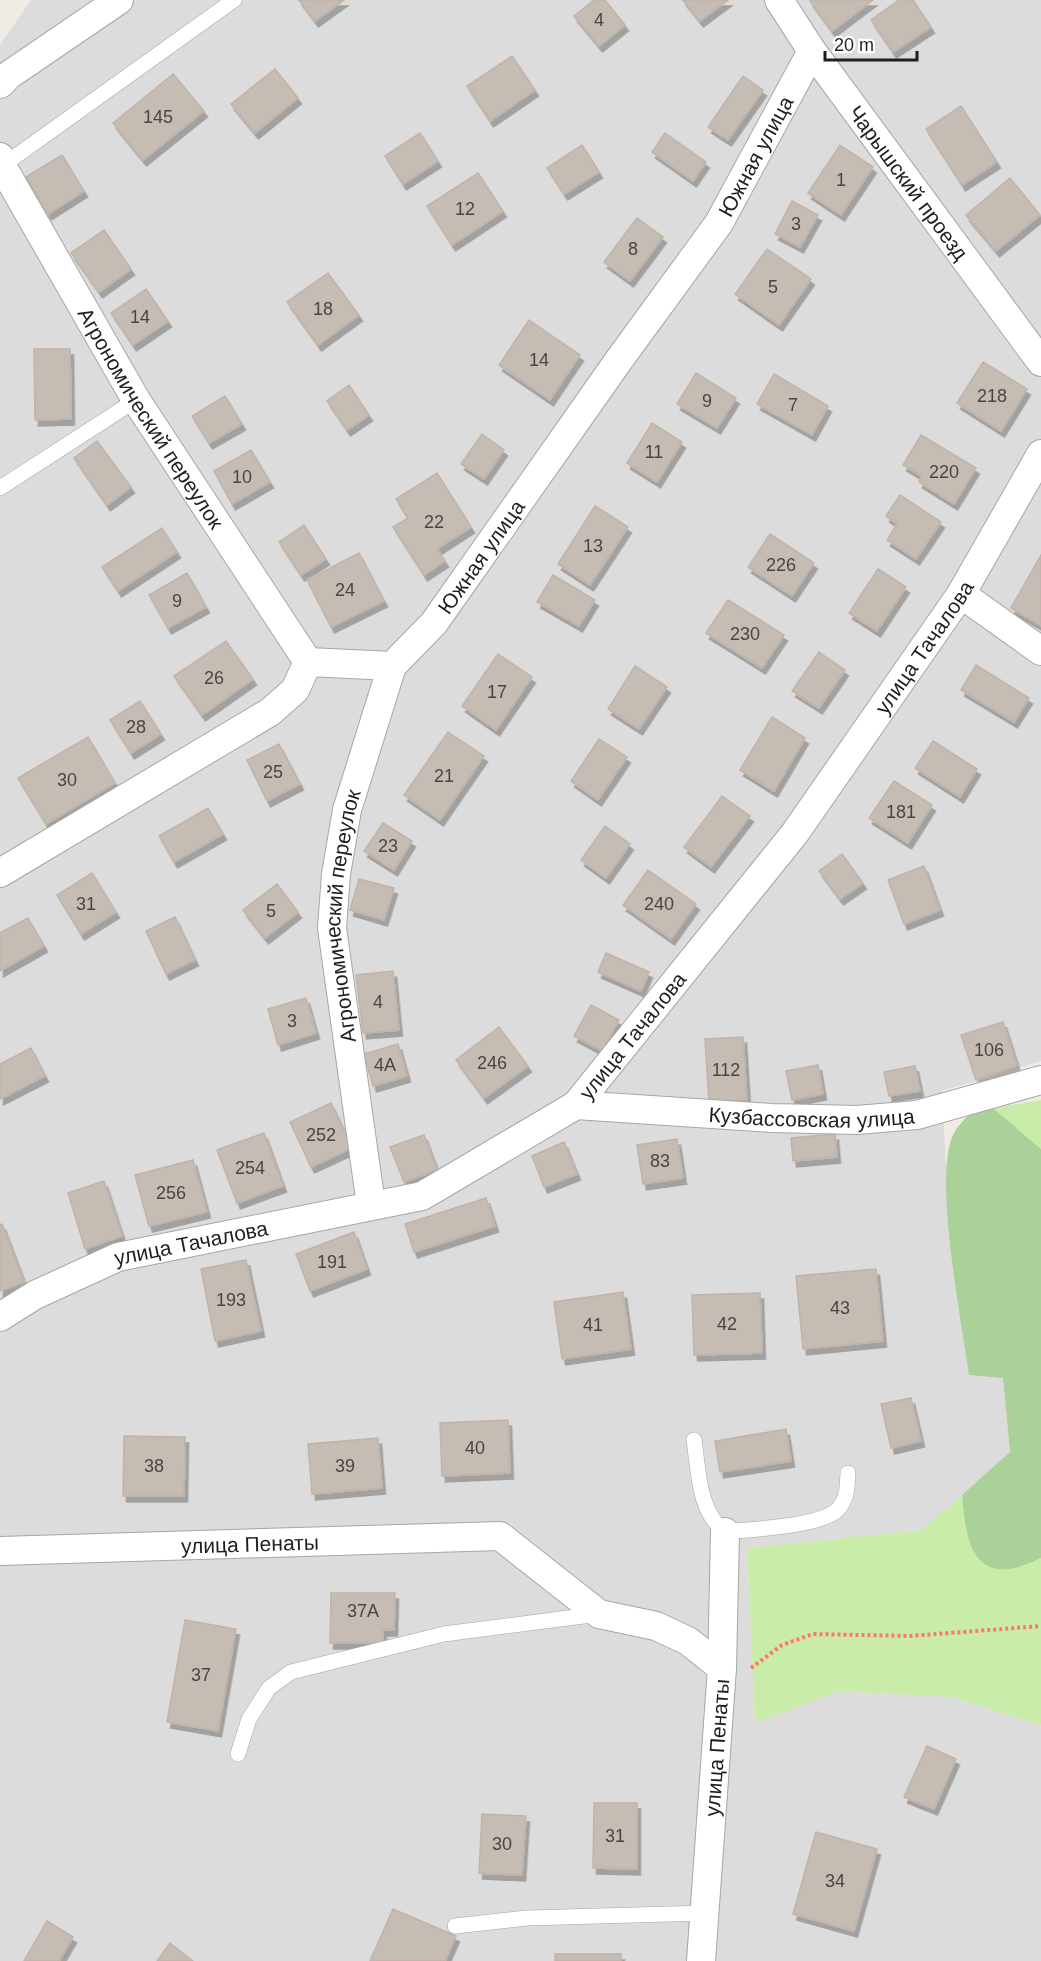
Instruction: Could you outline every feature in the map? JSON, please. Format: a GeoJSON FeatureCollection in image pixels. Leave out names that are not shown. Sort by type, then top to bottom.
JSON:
{"type":"FeatureCollection","features":[{"type":"Feature","properties":{"kind":"street"},"geometry":{"type":"LineString","coordinates":[[0,84],[9,75],[119,0]]}},
{"type":"Feature","properties":{"kind":"street","name":"Чарышский проезд"},"geometry":{"type":"LineString","coordinates":[[779,0],[812,51],[1041,362]]}},
{"type":"Feature","properties":{"kind":"street","name":"Южная улица"},"geometry":{"type":"LineString","coordinates":[[392,666],[434,623],[619,360],[719,223],[812,51]]}},
{"type":"Feature","properties":{"kind":"street","name":"Агрономический переулок"},"geometry":{"type":"LineString","coordinates":[[1,161],[136,399],[308,662]]}},
{"type":"Feature","properties":{"kind":"street","name":"улица Тачалова"},"geometry":{"type":"LineString","coordinates":[[0,1317],[35,1295],[118,1257],[371,1204],[422,1196],[576,1105],[795,833],[961,594],[1041,454]]}},
{"type":"Feature","properties":{"kind":"street"},"geometry":{"type":"LineString","coordinates":[[961,594],[1041,651]]}},
{"type":"Feature","properties":{"kind":"street"},"geometry":{"type":"LineString","coordinates":[[0,873],[270,712],[295,690],[308,662],[392,666]]}},
{"type":"Feature","properties":{"kind":"street","name":"Агрономический переулок"},"geometry":{"type":"LineString","coordinates":[[371,1204],[332,928],[336,874],[348,810],[392,666]]}},
{"type":"Feature","properties":{"kind":"street","name":"Кузбассовская улица"},"geometry":{"type":"LineString","coordinates":[[576,1105],[772,1118],[857,1120],[917,1115],[1041,1080]]}},
{"type":"Feature","properties":{"kind":"street","name":"улица Пенаты"},"geometry":{"type":"LineString","coordinates":[[701,1961],[722,1668],[725,1532]]}},
{"type":"Feature","properties":{"kind":"street","name":"улица Пенаты"},"geometry":{"type":"LineString","coordinates":[[0,1551],[500,1536],[599,1614]]}},
{"type":"Feature","properties":{"kind":"street"},"geometry":{"type":"LineString","coordinates":[[599,1614],[656,1626],[688,1641],[722,1668]]}},
{"type":"Feature","properties":{"kind":"lane"},"geometry":{"type":"LineString","coordinates":[[1,161],[234,0]]}},
{"type":"Feature","properties":{"kind":"lane"},"geometry":{"type":"LineString","coordinates":[[0,488],[136,399]]}},
{"type":"Feature","properties":{"kind":"lane"},"geometry":{"type":"LineString","coordinates":[[694,1440],[703,1501],[714,1524],[725,1532],[823,1519],[838,1510],[847,1494],[848,1473]]}},
{"type":"Feature","properties":{"kind":"lane"},"geometry":{"type":"LineString","coordinates":[[238,1754],[249,1719],[269,1688],[291,1672],[444,1634],[599,1614]]}},
{"type":"Feature","properties":{"kind":"lane"},"geometry":{"type":"LineString","coordinates":[[455,1926],[527,1918],[706,1913]]}},
{"type":"Feature","properties":{"kind":"path"},"geometry":{"type":"LineString","coordinates":[[722,1668],[739,1672],[755,1666],[782,1645],[813,1634],[910,1636],[1041,1626]]}},
{"type":"Feature","properties":{"kind":"shaded area"},"geometry":{"type":"Polygon","coordinates":[[[31,0],[1041,0],[1041,1061],[942,1091],[950,1240],[969,1375],[1003,1377],[1010,1453],[922,1530],[747,1548],[755,1722],[838,1691],[953,1697],[1041,1725],[1041,1961],[0,1961],[0,45],[31,0]]]}},
{"type":"Feature","properties":{"kind":"green space"},"geometry":{"type":"Polygon","coordinates":[[[1041,1100],[1041,1149],[993,1108],[1041,1100]]]}},
{"type":"Feature","properties":{"kind":"green space"},"geometry":{"type":"Polygon","coordinates":[[[977,1107],[993,1108],[1041,1149],[1041,1558],[1019,1567],[1002,1569],[989,1567],[979,1559],[972,1548],[967,1533],[962,1495],[1010,1452],[1003,1378],[969,1375],[947,1216],[948,1155],[953,1135],[977,1107]]]}},
{"type":"Feature","properties":{"kind":"green space"},"geometry":{"type":"Polygon","coordinates":[[[962,1495],[967,1533],[972,1548],[979,1559],[989,1567],[1002,1569],[1019,1567],[1041,1558],[1041,1725],[953,1697],[838,1691],[755,1723],[747,1548],[922,1530],[962,1495]]]}},
{"type":"Feature","properties":{"kind":"building"},"geometry":{"type":"Polygon","coordinates":[[[299,0],[344,0],[315,21],[299,0]]]}},
{"type":"Feature","properties":{"kind":"building"},"geometry":{"type":"Polygon","coordinates":[[[594,0],[605,0],[625,25],[599,46],[574,16],[594,0]]]}},
{"type":"Feature","properties":{"kind":"building"},"geometry":{"type":"Polygon","coordinates":[[[683,0],[728,0],[700,21],[683,0]]]}},
{"type":"Feature","properties":{"kind":"building"},"geometry":{"type":"Polygon","coordinates":[[[873,0],[832,31],[810,1],[873,0]]]}},
{"type":"Feature","properties":{"kind":"building"},"geometry":{"type":"Polygon","coordinates":[[[899,0],[913,0],[931,27],[893,52],[871,20],[899,0]]]}},
{"type":"Feature","properties":{"kind":"building"},"geometry":{"type":"Polygon","coordinates":[[[512,56],[535,90],[490,121],[467,86],[512,56]]]}},
{"type":"Feature","properties":{"kind":"building"},"geometry":{"type":"Polygon","coordinates":[[[275,69],[298,98],[255,133],[231,104],[275,69]]]}},
{"type":"Feature","properties":{"kind":"building"},"geometry":{"type":"Polygon","coordinates":[[[173,74],[204,111],[143,160],[113,123],[173,74]]]}},
{"type":"Feature","properties":{"kind":"building"},"geometry":{"type":"Polygon","coordinates":[[[743,76],[763,90],[728,140],[708,127],[743,76]]]}},
{"type":"Feature","properties":{"kind":"building"},"geometry":{"type":"Polygon","coordinates":[[[961,106],[997,162],[962,185],[926,129],[961,106]]]}},
{"type":"Feature","properties":{"kind":"building"},"geometry":{"type":"Polygon","coordinates":[[[420,133],[438,161],[403,184],[385,156],[420,133]]]}},
{"type":"Feature","properties":{"kind":"building"},"geometry":{"type":"Polygon","coordinates":[[[665,133],[706,162],[693,181],[652,152],[665,133]]]}},
{"type":"Feature","properties":{"kind":"building"},"geometry":{"type":"Polygon","coordinates":[[[582,145],[599,172],[564,194],[547,168],[582,145]]]}},
{"type":"Feature","properties":{"kind":"building"},"geometry":{"type":"Polygon","coordinates":[[[840,145],[873,167],[841,215],[808,193],[840,145]]]}},
{"type":"Feature","properties":{"kind":"building"},"geometry":{"type":"Polygon","coordinates":[[[62,155],[84,191],[48,214],[26,177],[62,155]]]}},
{"type":"Feature","properties":{"kind":"building"},"geometry":{"type":"Polygon","coordinates":[[[478,173],[503,211],[452,245],[427,206],[478,173]]]}},
{"type":"Feature","properties":{"kind":"building"},"geometry":{"type":"Polygon","coordinates":[[[1010,178],[1040,215],[996,251],[966,215],[1010,178]]]}},
{"type":"Feature","properties":{"kind":"building"},"geometry":{"type":"Polygon","coordinates":[[[792,201],[818,215],[800,247],[775,234],[792,201]]]}},
{"type":"Feature","properties":{"kind":"building"},"geometry":{"type":"Polygon","coordinates":[[[637,218],[663,237],[630,281],[604,262],[637,218]]]}},
{"type":"Feature","properties":{"kind":"building"},"geometry":{"type":"Polygon","coordinates":[[[104,230],[131,269],[99,292],[71,253],[104,230]]]}},
{"type":"Feature","properties":{"kind":"building"},"geometry":{"type":"Polygon","coordinates":[[[767,249],[811,279],[779,325],[735,294],[767,249]]]}},
{"type":"Feature","properties":{"kind":"building"},"geometry":{"type":"Polygon","coordinates":[[[328,273],[359,315],[318,345],[287,302],[328,273]]]}},
{"type":"Feature","properties":{"kind":"building"},"geometry":{"type":"Polygon","coordinates":[[[146,289],[168,321],[133,345],[111,313],[146,289]]]}},
{"type":"Feature","properties":{"kind":"building"},"geometry":{"type":"Polygon","coordinates":[[[529,320],[580,355],[550,400],[499,365],[529,320]]]}},
{"type":"Feature","properties":{"kind":"building"},"geometry":{"type":"Polygon","coordinates":[[[34,349],[70,349],[71,419],[35,420],[34,349]]]}},
{"type":"Feature","properties":{"kind":"building"},"geometry":{"type":"Polygon","coordinates":[[[983,362],[1027,389],[1001,431],[957,403],[983,362]]]}},
{"type":"Feature","properties":{"kind":"building"},"geometry":{"type":"Polygon","coordinates":[[[696,373],[736,398],[717,428],[677,404],[696,373]]]}},
{"type":"Feature","properties":{"kind":"building"},"geometry":{"type":"Polygon","coordinates":[[[774,374],[828,406],[812,435],[757,404],[774,374]]]}},
{"type":"Feature","properties":{"kind":"building"},"geometry":{"type":"Polygon","coordinates":[[[349,385],[369,415],[347,430],[327,401],[349,385]]]}},
{"type":"Feature","properties":{"kind":"building"},"geometry":{"type":"Polygon","coordinates":[[[225,396],[242,424],[209,443],[192,416],[225,396]]]}},
{"type":"Feature","properties":{"kind":"building"},"geometry":{"type":"Polygon","coordinates":[[[652,423],[682,442],[657,482],[627,463],[652,423]]]}},
{"type":"Feature","properties":{"kind":"building"},"geometry":{"type":"Polygon","coordinates":[[[482,434],[504,450],[484,479],[461,464],[482,434]]]}},
{"type":"Feature","properties":{"kind":"building"},"geometry":{"type":"Polygon","coordinates":[[[921,435],[976,468],[954,504],[919,482],[922,476],[903,465],[921,435]]]}},
{"type":"Feature","properties":{"kind":"building"},"geometry":{"type":"Polygon","coordinates":[[[97,441],[131,487],[107,505],[74,458],[97,441]]]}},
{"type":"Feature","properties":{"kind":"building"},"geometry":{"type":"Polygon","coordinates":[[[251,450],[270,482],[232,504],[214,471],[251,450]]]}},
{"type":"Feature","properties":{"kind":"building"},"geometry":{"type":"Polygon","coordinates":[[[437,473],[471,527],[437,549],[445,561],[424,575],[393,527],[408,518],[396,499],[437,473]]]}},
{"type":"Feature","properties":{"kind":"building"},"geometry":{"type":"Polygon","coordinates":[[[900,495],[941,522],[916,559],[887,540],[897,524],[886,516],[900,495]]]}},
{"type":"Feature","properties":{"kind":"building"},"geometry":{"type":"Polygon","coordinates":[[[595,506],[628,527],[590,585],[558,564],[595,506]]]}},
{"type":"Feature","properties":{"kind":"building"},"geometry":{"type":"Polygon","coordinates":[[[304,525],[326,559],[301,575],[279,542],[304,525]]]}},
{"type":"Feature","properties":{"kind":"building"},"geometry":{"type":"Polygon","coordinates":[[[162,528],[177,552],[118,591],[102,567],[162,528]]]}},
{"type":"Feature","properties":{"kind":"building"},"geometry":{"type":"Polygon","coordinates":[[[770,534],[814,563],[792,596],[748,567],[770,534]]]}},
{"type":"Feature","properties":{"kind":"building"},"geometry":{"type":"Polygon","coordinates":[[[359,553],[384,601],[331,627],[307,580],[359,553]]]}},
{"type":"Feature","properties":{"kind":"building"},"geometry":{"type":"Polygon","coordinates":[[[1041,555],[1041,626],[1011,608],[1041,555]]]}},
{"type":"Feature","properties":{"kind":"building"},"geometry":{"type":"Polygon","coordinates":[[[878,569],[906,587],[877,631],[849,613],[878,569]]]}},
{"type":"Feature","properties":{"kind":"building"},"geometry":{"type":"Polygon","coordinates":[[[187,573],[206,607],[168,628],[149,595],[187,573]]]}},
{"type":"Feature","properties":{"kind":"building"},"geometry":{"type":"Polygon","coordinates":[[[553,575],[595,600],[579,626],[537,602],[553,575]]]}},
{"type":"Feature","properties":{"kind":"building"},"geometry":{"type":"Polygon","coordinates":[[[728,600],[784,635],[762,668],[706,633],[728,600]]]}},
{"type":"Feature","properties":{"kind":"building"},"geometry":{"type":"Polygon","coordinates":[[[226,641],[253,679],[202,715],[174,676],[226,641]]]}},
{"type":"Feature","properties":{"kind":"building"},"geometry":{"type":"Polygon","coordinates":[[[819,652],[845,670],[819,708],[792,691],[819,652]]]}},
{"type":"Feature","properties":{"kind":"building"},"geometry":{"type":"Polygon","coordinates":[[[498,654],[532,677],[496,730],[462,706],[498,654]]]}},
{"type":"Feature","properties":{"kind":"building"},"geometry":{"type":"Polygon","coordinates":[[[976,665],[1029,698],[1014,722],[961,690],[976,665]]]}},
{"type":"Feature","properties":{"kind":"building"},"geometry":{"type":"Polygon","coordinates":[[[635,666],[667,687],[639,729],[608,709],[635,666]]]}},
{"type":"Feature","properties":{"kind":"building"},"geometry":{"type":"Polygon","coordinates":[[[140,701],[161,734],[131,753],[110,720],[140,701]]]}},
{"type":"Feature","properties":{"kind":"building"},"geometry":{"type":"Polygon","coordinates":[[[772,717],[805,738],[774,791],[740,770],[772,717]]]}},
{"type":"Feature","properties":{"kind":"building"},"geometry":{"type":"Polygon","coordinates":[[[448,732],[484,756],[440,820],[404,795],[448,732]]]}},
{"type":"Feature","properties":{"kind":"building"},"geometry":{"type":"Polygon","coordinates":[[[88,737],[115,783],[46,824],[18,778],[88,737]]]}},
{"type":"Feature","properties":{"kind":"building"},"geometry":{"type":"Polygon","coordinates":[[[599,739],[627,757],[598,800],[571,781],[599,739]]]}},
{"type":"Feature","properties":{"kind":"building"},"geometry":{"type":"Polygon","coordinates":[[[933,741],[977,769],[960,797],[915,768],[933,741]]]}},
{"type":"Feature","properties":{"kind":"building"},"geometry":{"type":"Polygon","coordinates":[[[279,744],[300,784],[267,801],[247,760],[279,744]]]}},
{"type":"Feature","properties":{"kind":"building"},"geometry":{"type":"Polygon","coordinates":[[[894,781],[932,805],[908,843],[869,818],[894,781]]]}},
{"type":"Feature","properties":{"kind":"building"},"geometry":{"type":"Polygon","coordinates":[[[722,796],[750,816],[711,867],[684,847],[722,796]]]}},
{"type":"Feature","properties":{"kind":"building"},"geometry":{"type":"Polygon","coordinates":[[[208,808],[223,834],[174,862],[159,836],[208,808]]]}},
{"type":"Feature","properties":{"kind":"building"},"geometry":{"type":"Polygon","coordinates":[[[383,823],[412,841],[394,870],[364,851],[383,823]]]}},
{"type":"Feature","properties":{"kind":"building"},"geometry":{"type":"Polygon","coordinates":[[[605,826],[630,844],[606,878],[581,860],[605,826]]]}},
{"type":"Feature","properties":{"kind":"building"},"geometry":{"type":"Polygon","coordinates":[[[842,854],[863,883],[840,899],[819,871],[842,854]]]}},
{"type":"Feature","properties":{"kind":"building"},"geometry":{"type":"Polygon","coordinates":[[[924,866],[940,910],[904,924],[888,880],[924,866]]]}},
{"type":"Feature","properties":{"kind":"building"},"geometry":{"type":"Polygon","coordinates":[[[648,870],[696,904],[671,939],[623,905],[648,870]]]}},
{"type":"Feature","properties":{"kind":"building"},"geometry":{"type":"Polygon","coordinates":[[[92,873],[116,912],[81,934],[57,895],[92,873]]]}},
{"type":"Feature","properties":{"kind":"building"},"geometry":{"type":"Polygon","coordinates":[[[359,879],[394,888],[384,920],[350,910],[359,879]]]}},
{"type":"Feature","properties":{"kind":"building"},"geometry":{"type":"Polygon","coordinates":[[[277,884],[298,912],[265,938],[243,910],[277,884]]]}},
{"type":"Feature","properties":{"kind":"building"},"geometry":{"type":"Polygon","coordinates":[[[175,917],[195,960],[166,974],[146,931],[175,917]]]}},
{"type":"Feature","properties":{"kind":"building"},"geometry":{"type":"Polygon","coordinates":[[[28,918],[44,946],[0,971],[0,933],[28,918]]]}},
{"type":"Feature","properties":{"kind":"building"},"geometry":{"type":"Polygon","coordinates":[[[606,953],[649,972],[641,991],[598,972],[606,953]]]}},
{"type":"Feature","properties":{"kind":"building"},"geometry":{"type":"Polygon","coordinates":[[[393,971],[399,1030],[363,1033],[356,975],[393,971]]]}},
{"type":"Feature","properties":{"kind":"building"},"geometry":{"type":"Polygon","coordinates":[[[306,998],[316,1033],[278,1045],[268,1009],[306,998]]]}},
{"type":"Feature","properties":{"kind":"building"},"geometry":{"type":"Polygon","coordinates":[[[591,1005],[619,1020],[602,1051],[574,1036],[591,1005]]]}},
{"type":"Feature","properties":{"kind":"building"},"geometry":{"type":"Polygon","coordinates":[[[1003,1022],[1017,1066],[976,1080],[961,1035],[1003,1022]]]}},
{"type":"Feature","properties":{"kind":"building"},"geometry":{"type":"Polygon","coordinates":[[[499,1027],[528,1066],[484,1098],[456,1060],[499,1027]]]}},
{"type":"Feature","properties":{"kind":"building"},"geometry":{"type":"Polygon","coordinates":[[[743,1037],[747,1100],[709,1102],[705,1039],[743,1037]]]}},
{"type":"Feature","properties":{"kind":"building"},"geometry":{"type":"Polygon","coordinates":[[[398,1044],[407,1076],[373,1086],[364,1054],[398,1044]]]}},
{"type":"Feature","properties":{"kind":"building"},"geometry":{"type":"Polygon","coordinates":[[[31,1048],[45,1076],[0,1099],[0,1064],[31,1048]]]}},
{"type":"Feature","properties":{"kind":"building"},"geometry":{"type":"Polygon","coordinates":[[[818,1065],[823,1094],[792,1100],[786,1071],[818,1065]]]}},
{"type":"Feature","properties":{"kind":"building"},"geometry":{"type":"Polygon","coordinates":[[[915,1066],[920,1091],[889,1096],[884,1072],[915,1066]]]}},
{"type":"Feature","properties":{"kind":"building"},"geometry":{"type":"Polygon","coordinates":[[[331,1103],[352,1148],[311,1167],[290,1122],[331,1103]]]}},
{"type":"Feature","properties":{"kind":"building"},"geometry":{"type":"Polygon","coordinates":[[[264,1133],[283,1186],[237,1203],[217,1150],[264,1133]]]}},
{"type":"Feature","properties":{"kind":"building"},"geometry":{"type":"Polygon","coordinates":[[[835,1134],[837,1157],[793,1161],[791,1138],[835,1134]]]}},
{"type":"Feature","properties":{"kind":"building"},"geometry":{"type":"Polygon","coordinates":[[[424,1135],[437,1170],[404,1182],[390,1147],[424,1135]]]}},
{"type":"Feature","properties":{"kind":"building"},"geometry":{"type":"Polygon","coordinates":[[[677,1139],[683,1178],[643,1184],[637,1145],[677,1139]]]}},
{"type":"Feature","properties":{"kind":"building"},"geometry":{"type":"Polygon","coordinates":[[[564,1142],[577,1174],[544,1187],[532,1156],[564,1142]]]}},
{"type":"Feature","properties":{"kind":"building"},"geometry":{"type":"Polygon","coordinates":[[[193,1160],[207,1212],[149,1226],[135,1175],[193,1160]]]}},
{"type":"Feature","properties":{"kind":"building"},"geometry":{"type":"Polygon","coordinates":[[[104,1181],[122,1236],[85,1249],[68,1193],[104,1181]]]}},
{"type":"Feature","properties":{"kind":"building"},"geometry":{"type":"Polygon","coordinates":[[[486,1198],[495,1226],[414,1252],[405,1224],[486,1198]]]}},
{"type":"Feature","properties":{"kind":"building"},"geometry":{"type":"Polygon","coordinates":[[[2,1224],[24,1282],[0,1291],[0,1225],[2,1224]]]}},
{"type":"Feature","properties":{"kind":"building"},"geometry":{"type":"Polygon","coordinates":[[[354,1232],[367,1269],[310,1291],[296,1254],[354,1232]]]}},
{"type":"Feature","properties":{"kind":"building"},"geometry":{"type":"Polygon","coordinates":[[[246,1260],[261,1331],[215,1341],[201,1269],[246,1260]]]}},
{"type":"Feature","properties":{"kind":"building"},"geometry":{"type":"Polygon","coordinates":[[[876,1269],[883,1341],[803,1349],[796,1276],[876,1269]]]}},
{"type":"Feature","properties":{"kind":"building"},"geometry":{"type":"Polygon","coordinates":[[[623,1292],[631,1349],[562,1359],[554,1302],[623,1292]]]}},
{"type":"Feature","properties":{"kind":"building"},"geometry":{"type":"Polygon","coordinates":[[[760,1293],[762,1353],[694,1355],[692,1295],[760,1293]]]}},
{"type":"Feature","properties":{"kind":"building"},"geometry":{"type":"Polygon","coordinates":[[[911,1398],[921,1441],[891,1448],[881,1404],[911,1398]]]}},
{"type":"Feature","properties":{"kind":"building"},"geometry":{"type":"Polygon","coordinates":[[[508,1420],[510,1473],[442,1476],[440,1423],[508,1420]]]}},
{"type":"Feature","properties":{"kind":"building"},"geometry":{"type":"Polygon","coordinates":[[[786,1429],[791,1461],[720,1472],[715,1441],[786,1429]]]}},
{"type":"Feature","properties":{"kind":"building"},"geometry":{"type":"Polygon","coordinates":[[[124,1436],[185,1437],[184,1496],[123,1496],[124,1436]]]}},
{"type":"Feature","properties":{"kind":"building"},"geometry":{"type":"Polygon","coordinates":[[[378,1438],[382,1488],[312,1494],[308,1444],[378,1438]]]}},
{"type":"Feature","properties":{"kind":"building"},"geometry":{"type":"Polygon","coordinates":[[[331,1593],[395,1593],[394,1630],[383,1630],[383,1643],[330,1643],[331,1593]]]}},
{"type":"Feature","properties":{"kind":"building"},"geometry":{"type":"Polygon","coordinates":[[[185,1620],[236,1629],[218,1731],[167,1722],[185,1620]]]}},
{"type":"Feature","properties":{"kind":"building"},"geometry":{"type":"Polygon","coordinates":[[[927,1746],[956,1759],[934,1809],[904,1797],[927,1746]]]}},
{"type":"Feature","properties":{"kind":"building"},"geometry":{"type":"Polygon","coordinates":[[[594,1803],[637,1803],[637,1869],[593,1868],[594,1803]]]}},
{"type":"Feature","properties":{"kind":"building"},"geometry":{"type":"Polygon","coordinates":[[[482,1814],[526,1816],[522,1875],[479,1873],[482,1814]]]}},
{"type":"Feature","properties":{"kind":"building"},"geometry":{"type":"Polygon","coordinates":[[[816,1832],[877,1849],[854,1931],[793,1914],[816,1832]]]}},
{"type":"Feature","properties":{"kind":"building"},"geometry":{"type":"Polygon","coordinates":[[[393,1909],[456,1936],[445,1961],[370,1961],[393,1909]]]}},
{"type":"Feature","properties":{"kind":"building"},"geometry":{"type":"Polygon","coordinates":[[[47,1921],[73,1937],[59,1961],[24,1961],[47,1921]]]}},
{"type":"Feature","properties":{"kind":"building"},"geometry":{"type":"Polygon","coordinates":[[[170,1943],[193,1961],[157,1961],[170,1943]]]}},
{"type":"Feature","properties":{"kind":"building"},"geometry":{"type":"Polygon","coordinates":[[[555,1954],[621,1954],[621,1961],[555,1961],[555,1954]]]}}]}
